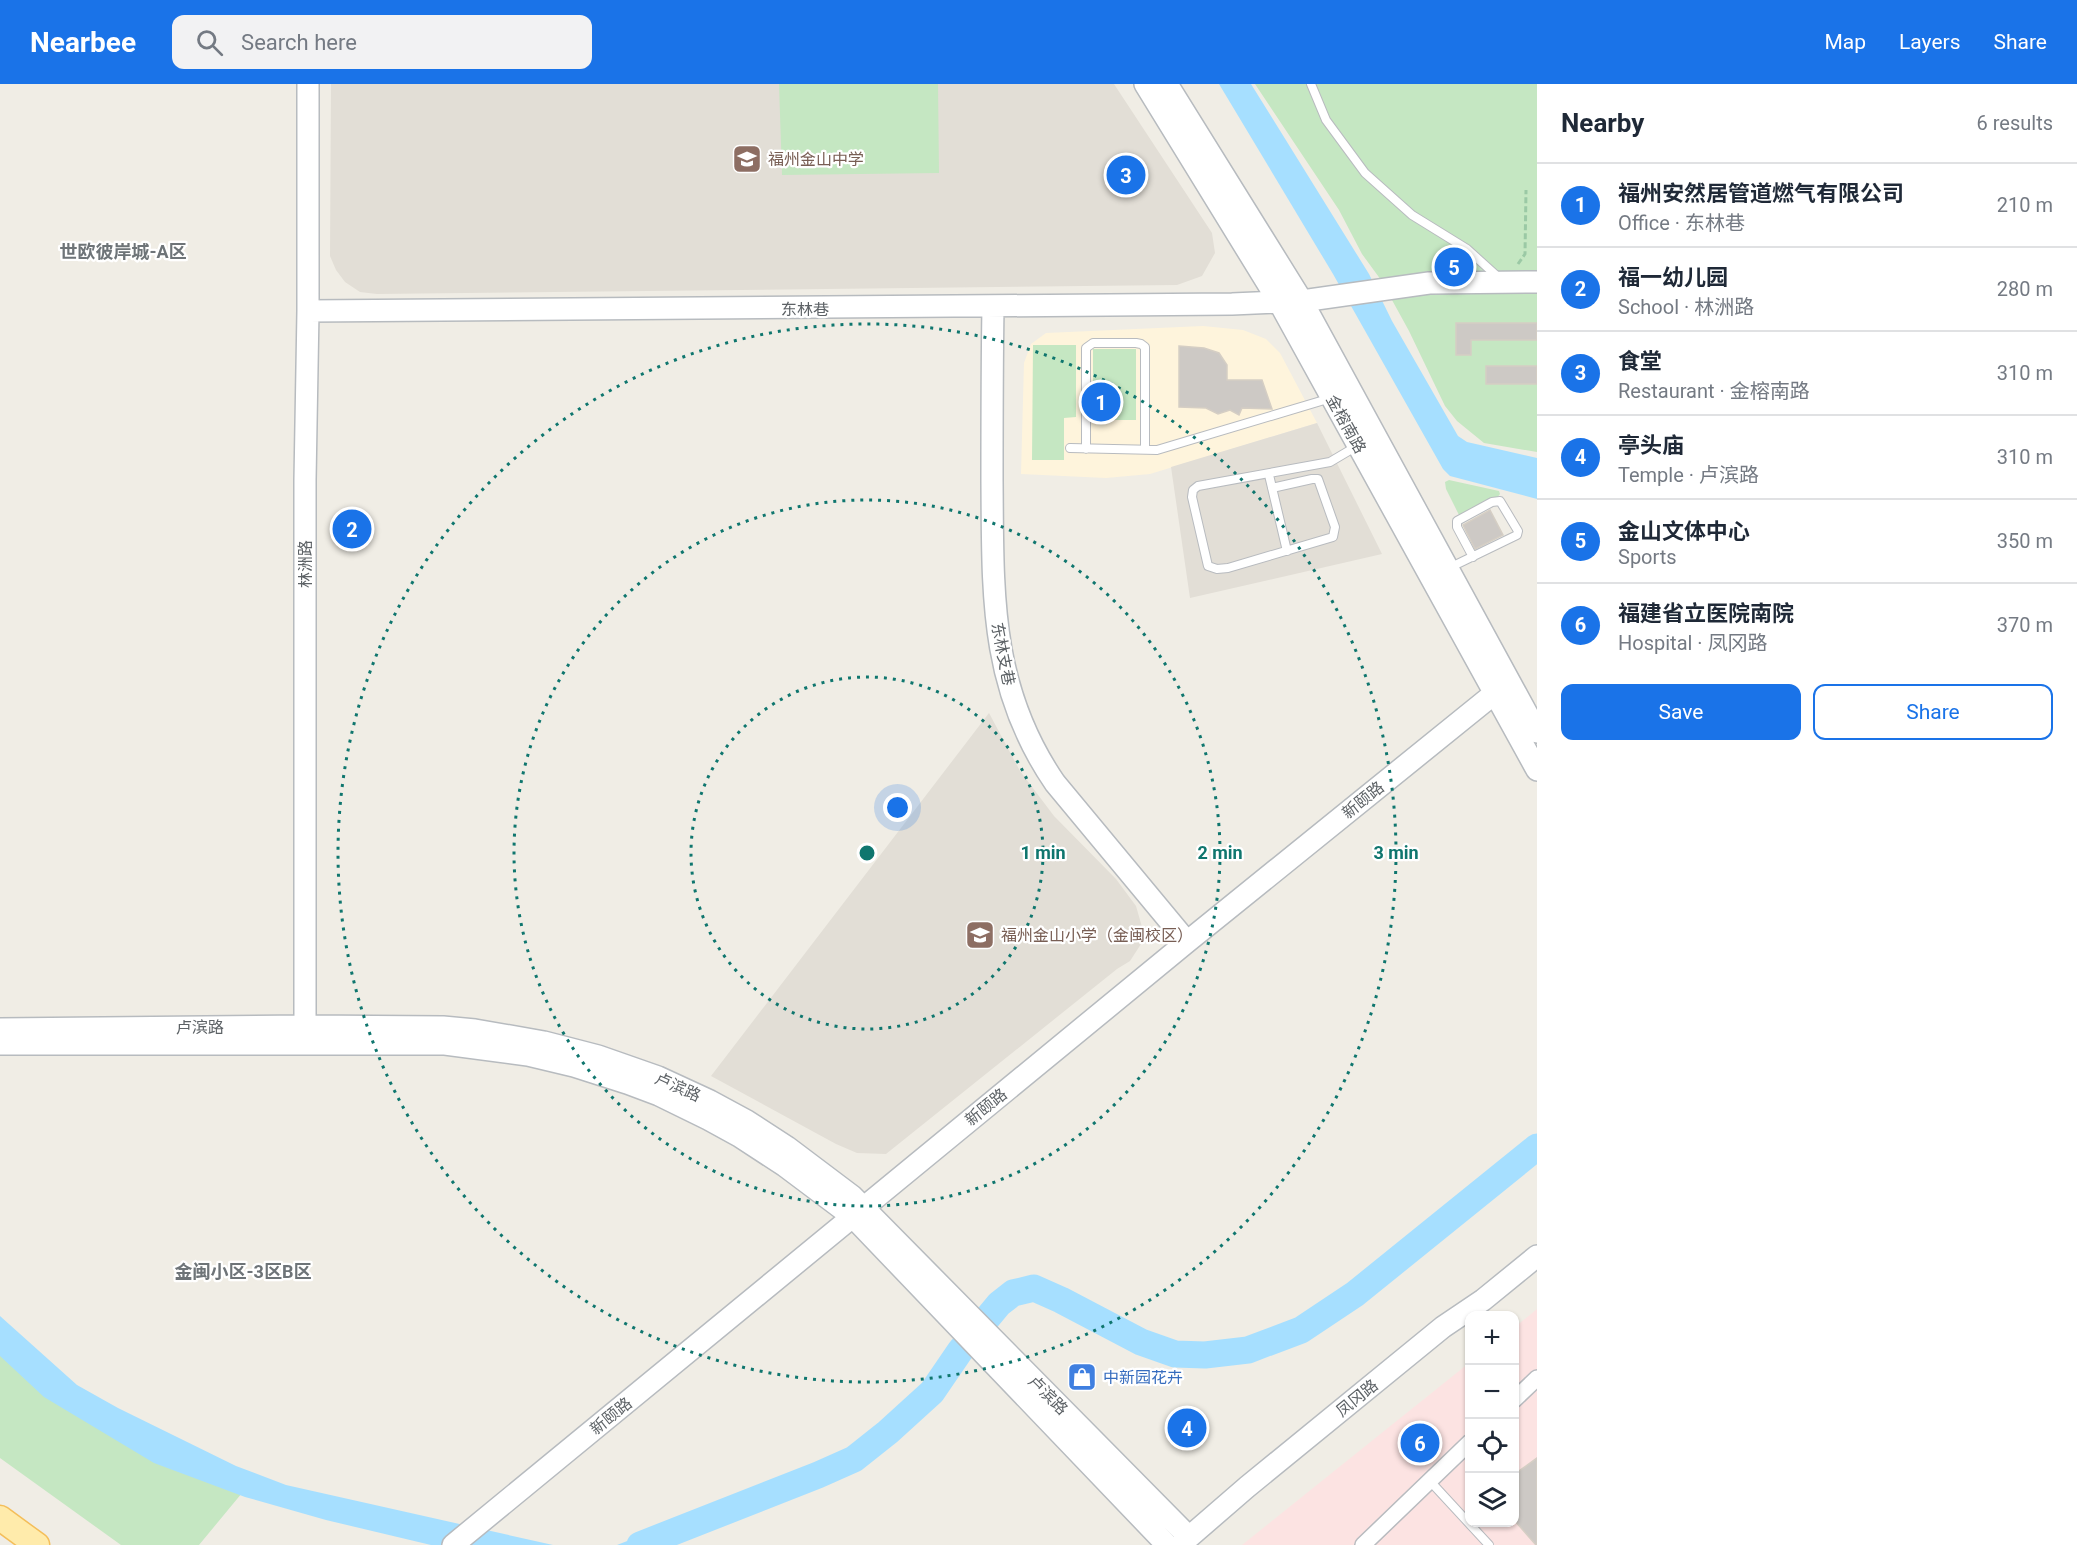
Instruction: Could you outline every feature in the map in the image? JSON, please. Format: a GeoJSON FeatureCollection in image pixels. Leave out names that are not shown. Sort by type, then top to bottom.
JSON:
{"type":"FeatureCollection","features":[{"type":"Feature","properties":{"kind":"main road"},"geometry":{"type":"LineString","coordinates":[[0,1518],[37,1545]]}},
{"type":"Feature","properties":{"kind":"street","name":"林洲路"},"geometry":{"type":"LineString","coordinates":[[306,1035],[305,480],[308,84]]}},
{"type":"Feature","properties":{"kind":"street","name":"金榕南路"},"geometry":{"type":"LineString","coordinates":[[1145,84],[1279,302],[1537,770]]}},
{"type":"Feature","properties":{"kind":"street","name":"金榕南路"},"geometry":{"type":"LineString","coordinates":[[1167,84],[1302,302],[1537,732]]}},
{"type":"Feature","properties":{"kind":"street"},"geometry":{"type":"LineString","coordinates":[[1510,283],[1537,272]]}},
{"type":"Feature","properties":{"kind":"street","name":"东林巷"},"geometry":{"type":"LineString","coordinates":[[308,312],[993,307],[1302,302],[1429,283],[1537,282]]}},
{"type":"Feature","properties":{"kind":"street","name":"东林支巷"},"geometry":{"type":"LineString","coordinates":[[993,307],[994,595],[999,648],[1007,683],[1021,722],[1055,783],[1187,942]]}},
{"type":"Feature","properties":{"kind":"street","name":"新颐路"},"geometry":{"type":"LineString","coordinates":[[453,1545],[1187,942],[1495,693]]}},
{"type":"Feature","properties":{"kind":"street","name":"卢滨路"},"geometry":{"type":"LineString","coordinates":[[0,1029],[306,1035],[442,1027],[475,1030],[544,1042],[626,1065],[701,1097],[747,1121],[810,1163],[997,1356],[1185,1541]]}},
{"type":"Feature","properties":{"kind":"street"},"geometry":{"type":"LineString","coordinates":[[0,1044],[306,1035]]}},
{"type":"Feature","properties":{"kind":"street","name":"凤冈路"},"geometry":{"type":"LineString","coordinates":[[1185,1541],[1247,1487],[1443,1327],[1483,1300],[1537,1256]]}},
{"type":"Feature","properties":{"kind":"street"},"geometry":{"type":"LineString","coordinates":[[997,1356],[1167,1545]]}},
{"type":"Feature","properties":{"kind":"street"},"geometry":{"type":"LineString","coordinates":[[1519,1396],[1537,1378]]}},
{"type":"Feature","properties":{"kind":"street"},"geometry":{"type":"LineString","coordinates":[[1363,1545],[1465,1447]]}},
{"type":"Feature","properties":{"kind":"lane"},"geometry":{"type":"LineString","coordinates":[[1311,84],[1326,120],[1365,173],[1412,216],[1467,249],[1510,283]]}},
{"type":"Feature","properties":{"kind":"lane"},"geometry":{"type":"LineString","coordinates":[[1086,448],[1086,348],[1093,344],[1136,343],[1145,347],[1145,450]]}},
{"type":"Feature","properties":{"kind":"lane"},"geometry":{"type":"LineString","coordinates":[[1070,448],[1157,450],[1332,398]]}},
{"type":"Feature","properties":{"kind":"lane"},"geometry":{"type":"LineString","coordinates":[[1272,488],[1312,478],[1318,479],[1335,527],[1333,537],[1228,568],[1217,569],[1208,566],[1192,497],[1193,490],[1198,486],[1269,475],[1329,462],[1358,446]]}},
{"type":"Feature","properties":{"kind":"lane"},"geometry":{"type":"LineString","coordinates":[[1269,475],[1287,551]]}},
{"type":"Feature","properties":{"kind":"lane"},"geometry":{"type":"LineString","coordinates":[[1448,569],[1473,557],[1517,535],[1518,531],[1500,501],[1492,502],[1458,520],[1457,527],[1473,557]]}},
{"type":"Feature","properties":{"kind":"lane"},"geometry":{"type":"LineString","coordinates":[[1430,1480],[1489,1545]]}},
{"type":"Feature","properties":{"kind":"path"},"geometry":{"type":"LineString","coordinates":[[1510,283],[1525,254],[1526,190]]}},
{"type":"Feature","properties":{"kind":"shaded area","name":"福州金山中学"},"geometry":{"type":"Polygon","coordinates":[[[331,84],[1114,84],[1212,233],[1215,253],[1202,276],[1177,285],[377,294],[360,292],[345,282],[330,256],[331,84]]]}},
{"type":"Feature","properties":{"kind":"shaded area"},"geometry":{"type":"Polygon","coordinates":[[[1203,326],[1243,330],[1266,339],[1280,353],[1317,423],[1150,474],[1106,478],[1021,474],[1024,363],[1031,344],[1046,333],[1203,326]]]}},
{"type":"Feature","properties":{"kind":"shaded area"},"geometry":{"type":"Polygon","coordinates":[[[1317,423],[1382,554],[1190,598],[1171,467],[1317,423]]]}},
{"type":"Feature","properties":{"kind":"shaded area","name":"福州金山小学（金闽校区）"},"geometry":{"type":"Polygon","coordinates":[[[989,713],[1020,771],[1054,816],[1116,879],[1136,906],[1142,927],[1141,944],[1130,961],[886,1154],[857,1153],[836,1144],[711,1076],[989,713]]]}},
{"type":"Feature","properties":{"kind":"shaded area"},"geometry":{"type":"Polygon","coordinates":[[[1537,1309],[1537,1545],[1242,1545],[1465,1366],[1465,1527],[1519,1527],[1519,1324],[1537,1309]]]}},
{"type":"Feature","properties":{"kind":"green space"},"geometry":{"type":"Polygon","coordinates":[[[779,84],[938,84],[939,173],[782,175],[779,84]]]}},
{"type":"Feature","properties":{"kind":"green space"},"geometry":{"type":"Polygon","coordinates":[[[1255,84],[1537,84],[1537,452],[1484,443],[1457,421],[1445,406],[1409,331],[1381,280],[1362,254],[1339,210],[1255,84]]]}},
{"type":"Feature","properties":{"kind":"green space"},"geometry":{"type":"Polygon","coordinates":[[[1033,345],[1076,345],[1076,417],[1064,418],[1064,460],[1032,460],[1033,345]]]}},
{"type":"Feature","properties":{"kind":"green space"},"geometry":{"type":"Polygon","coordinates":[[[1093,349],[1136,349],[1136,420],[1093,420],[1093,349]]]}},
{"type":"Feature","properties":{"kind":"green space"},"geometry":{"type":"Polygon","coordinates":[[[1449,480],[1499,491],[1500,494],[1497,498],[1460,517],[1446,489],[1445,482],[1449,480]]]}},
{"type":"Feature","properties":{"kind":"green space"},"geometry":{"type":"Polygon","coordinates":[[[0,1348],[242,1493],[199,1545],[121,1545],[0,1458],[0,1348]]]}},
{"type":"Feature","properties":{"kind":"water"},"geometry":{"type":"Polygon","coordinates":[[[1219,84],[1251,84],[1369,274],[1392,321],[1458,436],[1467,442],[1537,458],[1537,499],[1450,476],[1443,469],[1333,274],[1219,84]]]}},
{"type":"Feature","properties":{"kind":"water"},"geometry":{"type":"Polygon","coordinates":[[[0,1316],[77,1385],[118,1408],[236,1466],[286,1485],[553,1545],[431,1545],[326,1520],[245,1497],[154,1463],[44,1397],[0,1356],[0,1316]]]}},
{"type":"Feature","properties":{"kind":"water"},"geometry":{"type":"Polygon","coordinates":[[[663,1527],[670,1545],[617,1545],[663,1527]]]}},
{"type":"Feature","properties":{"kind":"building"},"geometry":{"type":"Polygon","coordinates":[[[1456,323],[1537,323],[1537,340],[1471,340],[1471,355],[1456,355],[1456,323]]]}},
{"type":"Feature","properties":{"kind":"building"},"geometry":{"type":"Polygon","coordinates":[[[1179,346],[1204,348],[1219,353],[1227,365],[1227,380],[1262,380],[1272,409],[1242,408],[1239,415],[1230,410],[1218,414],[1206,408],[1179,407],[1179,346]]]}},
{"type":"Feature","properties":{"kind":"building"},"geometry":{"type":"Polygon","coordinates":[[[1486,366],[1537,366],[1537,384],[1486,384],[1486,366]]]}},
{"type":"Feature","properties":{"kind":"building"},"geometry":{"type":"Polygon","coordinates":[[[1490,510],[1503,535],[1475,549],[1463,525],[1490,510]]]}},
{"type":"Feature","properties":{"kind":"building"},"geometry":{"type":"Polygon","coordinates":[[[1537,1458],[1537,1545],[1519,1526],[1519,1471],[1537,1458]]]}},
{"type":"Feature","properties":{"kind":"waterway"},"geometry":{"type":"LineString","coordinates":[[640,1545],[854,1459],[932,1392],[960,1351],[999,1304],[1013,1293],[1034,1288],[1141,1342],[1175,1354],[1205,1355],[1248,1350],[1301,1330],[1355,1294],[1537,1147]]}},
{"type":"Feature","properties":{"kind":"place","name":"福州金山中学"},"geometry":{"type":"Point","coordinates":[747,159]}},
{"type":"Feature","properties":{"kind":"place","name":"食堂"},"geometry":{"type":"Point","coordinates":[1126,175]}},
{"type":"Feature","properties":{"kind":"place","name":"金山文体中心"},"geometry":{"type":"Point","coordinates":[1454,267]}},
{"type":"Feature","properties":{"kind":"place","name":"福州安然居管道燃气有限公司"},"geometry":{"type":"Point","coordinates":[1101,402]}},
{"type":"Feature","properties":{"kind":"place","name":"福一幼儿园"},"geometry":{"type":"Point","coordinates":[352,529]}},
{"type":"Feature","properties":{"kind":"place","name":"福州金山小学（金闽校区）"},"geometry":{"type":"Point","coordinates":[980,935]}},
{"type":"Feature","properties":{"kind":"place","name":"中新园花卉"},"geometry":{"type":"Point","coordinates":[1082,1377]}},
{"type":"Feature","properties":{"kind":"place","name":"亭头庙"},"geometry":{"type":"Point","coordinates":[1187,1428]}},
{"type":"Feature","properties":{"kind":"place","name":"福建省立医院南院"},"geometry":{"type":"Point","coordinates":[1420,1443]}},
{"type":"Feature","properties":{"kind":"district","name":"世欧彼岸城-A区"},"geometry":{"type":"Point","coordinates":[123,251]}},
{"type":"Feature","properties":{"kind":"district","name":"金闽小区-3区B区"},"geometry":{"type":"Point","coordinates":[243,1271]}}]}
